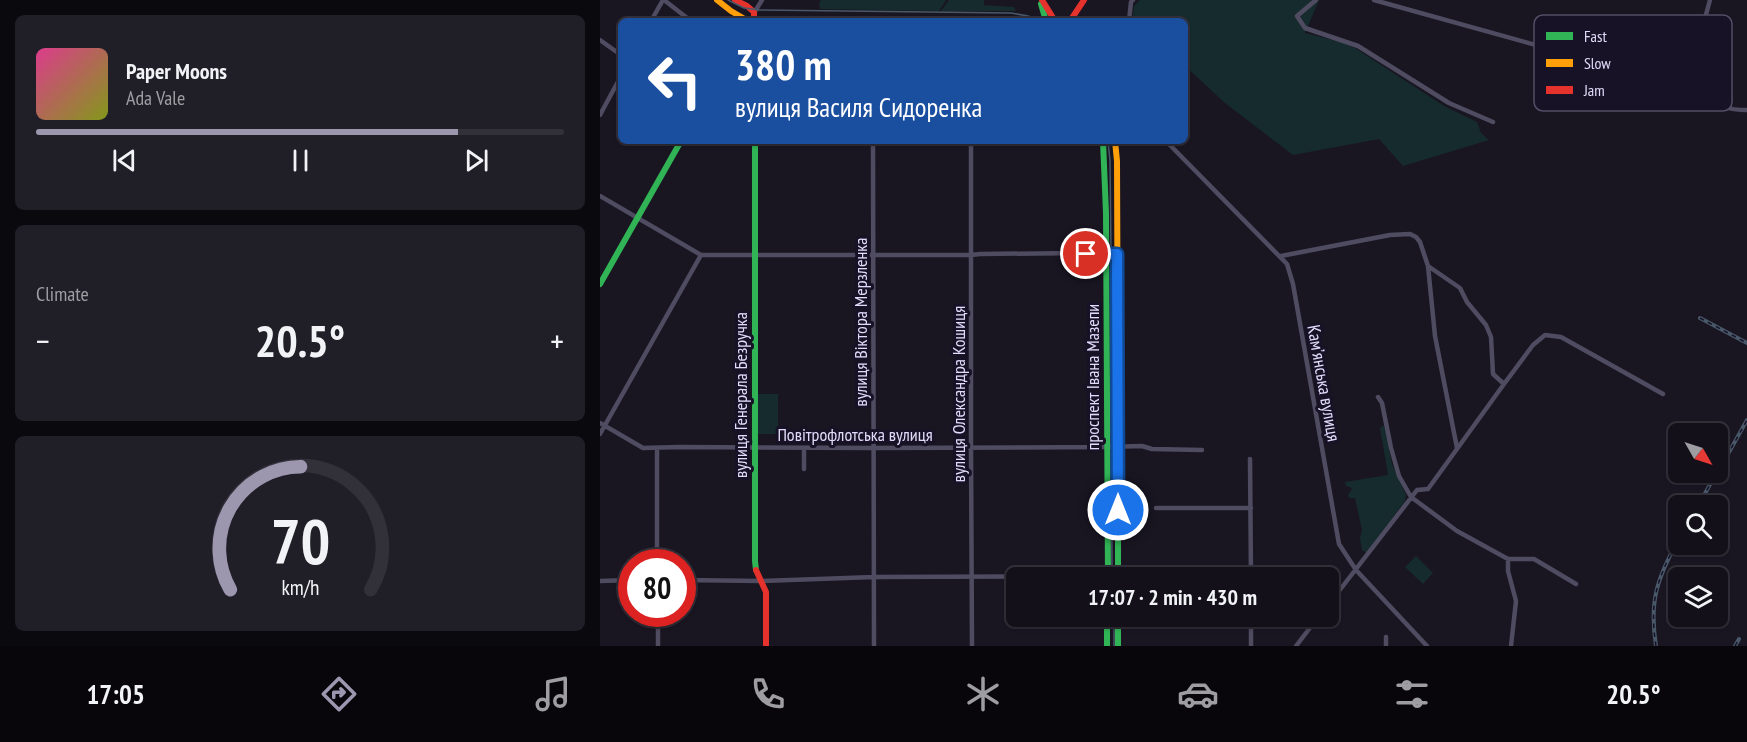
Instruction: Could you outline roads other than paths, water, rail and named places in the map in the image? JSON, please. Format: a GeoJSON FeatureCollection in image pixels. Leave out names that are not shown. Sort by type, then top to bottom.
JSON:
{"type":"FeatureCollection","features":[{"type":"Feature","properties":{"kind":"main road"},"geometry":{"type":"LineString","coordinates":[[717,0],[744,18]]}},
{"type":"Feature","properties":{"kind":"main road"},"geometry":{"type":"LineString","coordinates":[[735,0],[754,12],[754,18]]}},
{"type":"Feature","properties":{"kind":"main road"},"geometry":{"type":"LineString","coordinates":[[1041,0],[1045,18]]}},
{"type":"Feature","properties":{"kind":"main road"},"geometry":{"type":"LineString","coordinates":[[1041,0],[1053,18]]}},
{"type":"Feature","properties":{"kind":"main road"},"geometry":{"type":"LineString","coordinates":[[1072,18],[1084,0]]}},
{"type":"Feature","properties":{"kind":"main road"},"geometry":{"type":"LineString","coordinates":[[600,284],[679,144]]}},
{"type":"Feature","properties":{"kind":"main road","name":"вулиця Генерала Безручка"},"geometry":{"type":"LineString","coordinates":[[755,144],[755,561],[766,592],[766,646]]}},
{"type":"Feature","properties":{"kind":"main road","name":"проспект Івана Мазепи"},"geometry":{"type":"LineString","coordinates":[[1103,144],[1106,169],[1108,567]]}},
{"type":"Feature","properties":{"kind":"main road","name":"проспект Івана Мазепи"},"geometry":{"type":"LineString","coordinates":[[1115,144],[1118,567]]}},
{"type":"Feature","properties":{"kind":"main road"},"geometry":{"type":"LineString","coordinates":[[1107,627],[1107,646]]}},
{"type":"Feature","properties":{"kind":"main road"},"geometry":{"type":"LineString","coordinates":[[1118,627],[1118,646]]}},
{"type":"Feature","properties":{"kind":"street"},"geometry":{"type":"LineString","coordinates":[[653,18],[664,0],[687,18]]}},
{"type":"Feature","properties":{"kind":"street"},"geometry":{"type":"LineString","coordinates":[[751,18],[762,0]]}},
{"type":"Feature","properties":{"kind":"street"},"geometry":{"type":"LineString","coordinates":[[1129,18],[1133,0]]}},
{"type":"Feature","properties":{"kind":"street"},"geometry":{"type":"LineString","coordinates":[[1316,0],[1297,16],[1305,28],[1358,46],[1449,103],[1493,122]]}},
{"type":"Feature","properties":{"kind":"street"},"geometry":{"type":"LineString","coordinates":[[1374,0],[1534,44]]}},
{"type":"Feature","properties":{"kind":"street"},"geometry":{"type":"LineString","coordinates":[[1399,6],[1403,0]]}},
{"type":"Feature","properties":{"kind":"street"},"geometry":{"type":"LineString","coordinates":[[1706,15],[1710,0]]}},
{"type":"Feature","properties":{"kind":"street"},"geometry":{"type":"LineString","coordinates":[[600,40],[618,53]]}},
{"type":"Feature","properties":{"kind":"street"},"geometry":{"type":"LineString","coordinates":[[600,115],[618,82]]}},
{"type":"Feature","properties":{"kind":"street"},"geometry":{"type":"LineString","coordinates":[[1732,108],[1747,110]]}},
{"type":"Feature","properties":{"kind":"street","name":"вулиця Віктора Мерзленка"},"geometry":{"type":"LineString","coordinates":[[873,144],[874,646]]}},
{"type":"Feature","properties":{"kind":"street","name":"вулиця Олександра Кошиця"},"geometry":{"type":"LineString","coordinates":[[971,144],[972,646]]}},
{"type":"Feature","properties":{"kind":"street","name":"Камʼянська вулиця"},"geometry":{"type":"LineString","coordinates":[[1169,144],[1281,256],[1290,269],[1338,544],[1356,570],[1427,646]]}},
{"type":"Feature","properties":{"kind":"street"},"geometry":{"type":"LineString","coordinates":[[600,196],[701,255],[1117,254]]}},
{"type":"Feature","properties":{"kind":"street"},"geometry":{"type":"LineString","coordinates":[[1281,256],[1390,235],[1410,234],[1416,237],[1428,266],[1435,336],[1457,448]]}},
{"type":"Feature","properties":{"kind":"street"},"geometry":{"type":"LineString","coordinates":[[600,434],[602,424],[701,255]]}},
{"type":"Feature","properties":{"kind":"street"},"geometry":{"type":"LineString","coordinates":[[1428,266],[1460,288],[1467,302],[1485,325],[1491,337],[1493,374],[1504,384]]}},
{"type":"Feature","properties":{"kind":"street"},"geometry":{"type":"LineString","coordinates":[[1339,591],[1417,490],[1428,489],[1533,345],[1545,335],[1561,337],[1663,394]]}},
{"type":"Feature","properties":{"kind":"street"},"geometry":{"type":"LineString","coordinates":[[1378,397],[1382,403],[1399,476],[1411,497],[1457,531],[1508,559],[1534,559],[1576,584]]}},
{"type":"Feature","properties":{"kind":"street","name":"Повітрофлотська вулиця"},"geometry":{"type":"LineString","coordinates":[[602,424],[643,448],[1142,446],[1152,449],[1202,450]]}},
{"type":"Feature","properties":{"kind":"street"},"geometry":{"type":"LineString","coordinates":[[657,448],[657,549]]}},
{"type":"Feature","properties":{"kind":"street"},"geometry":{"type":"LineString","coordinates":[[804,448],[804,470]]}},
{"type":"Feature","properties":{"kind":"street"},"geometry":{"type":"LineString","coordinates":[[1250,459],[1251,567]]}},
{"type":"Feature","properties":{"kind":"street"},"geometry":{"type":"LineString","coordinates":[[1156,508],[1251,508]]}},
{"type":"Feature","properties":{"kind":"street"},"geometry":{"type":"LineString","coordinates":[[1508,559],[1508,571],[1516,601],[1511,646]]}},
{"type":"Feature","properties":{"kind":"street"},"geometry":{"type":"LineString","coordinates":[[696,580],[1006,576]]}},
{"type":"Feature","properties":{"kind":"street"},"geometry":{"type":"LineString","coordinates":[[600,581],[618,580]]}},
{"type":"Feature","properties":{"kind":"street"},"geometry":{"type":"LineString","coordinates":[[658,627],[658,646]]}},
{"type":"Feature","properties":{"kind":"street"},"geometry":{"type":"LineString","coordinates":[[1251,627],[1251,646]]}},
{"type":"Feature","properties":{"kind":"street"},"geometry":{"type":"LineString","coordinates":[[1296,646],[1311,627]]}},
{"type":"Feature","properties":{"kind":"street"},"geometry":{"type":"LineString","coordinates":[[1386,637],[1386,646]]}},
{"type":"Feature","properties":{"kind":"tram line"},"geometry":{"type":"LineString","coordinates":[[728,0],[744,8],[759,10],[1011,13],[1033,18]]}},
{"type":"Feature","properties":{"kind":"tram line"},"geometry":{"type":"LineString","coordinates":[[1108,144],[1112,567]]}},
{"type":"Feature","properties":{"kind":"tram line"},"geometry":{"type":"LineString","coordinates":[[1114,627],[1114,646]]}},
{"type":"Feature","properties":{"kind":"railway"},"geometry":{"type":"LineString","coordinates":[[1700,318],[1747,343]]}},
{"type":"Feature","properties":{"kind":"railway"},"geometry":{"type":"LineString","coordinates":[[1728,454],[1747,420]]}},
{"type":"Feature","properties":{"kind":"railway"},"geometry":{"type":"LineString","coordinates":[[1704,495],[1711,483]]}},
{"type":"Feature","properties":{"kind":"railway"},"geometry":{"type":"LineString","coordinates":[[1656,646],[1654,603],[1660,579],[1671,555]]}},
{"type":"Feature","properties":{"kind":"railway"},"geometry":{"type":"LineString","coordinates":[[1735,646],[1739,639]]}}]}
